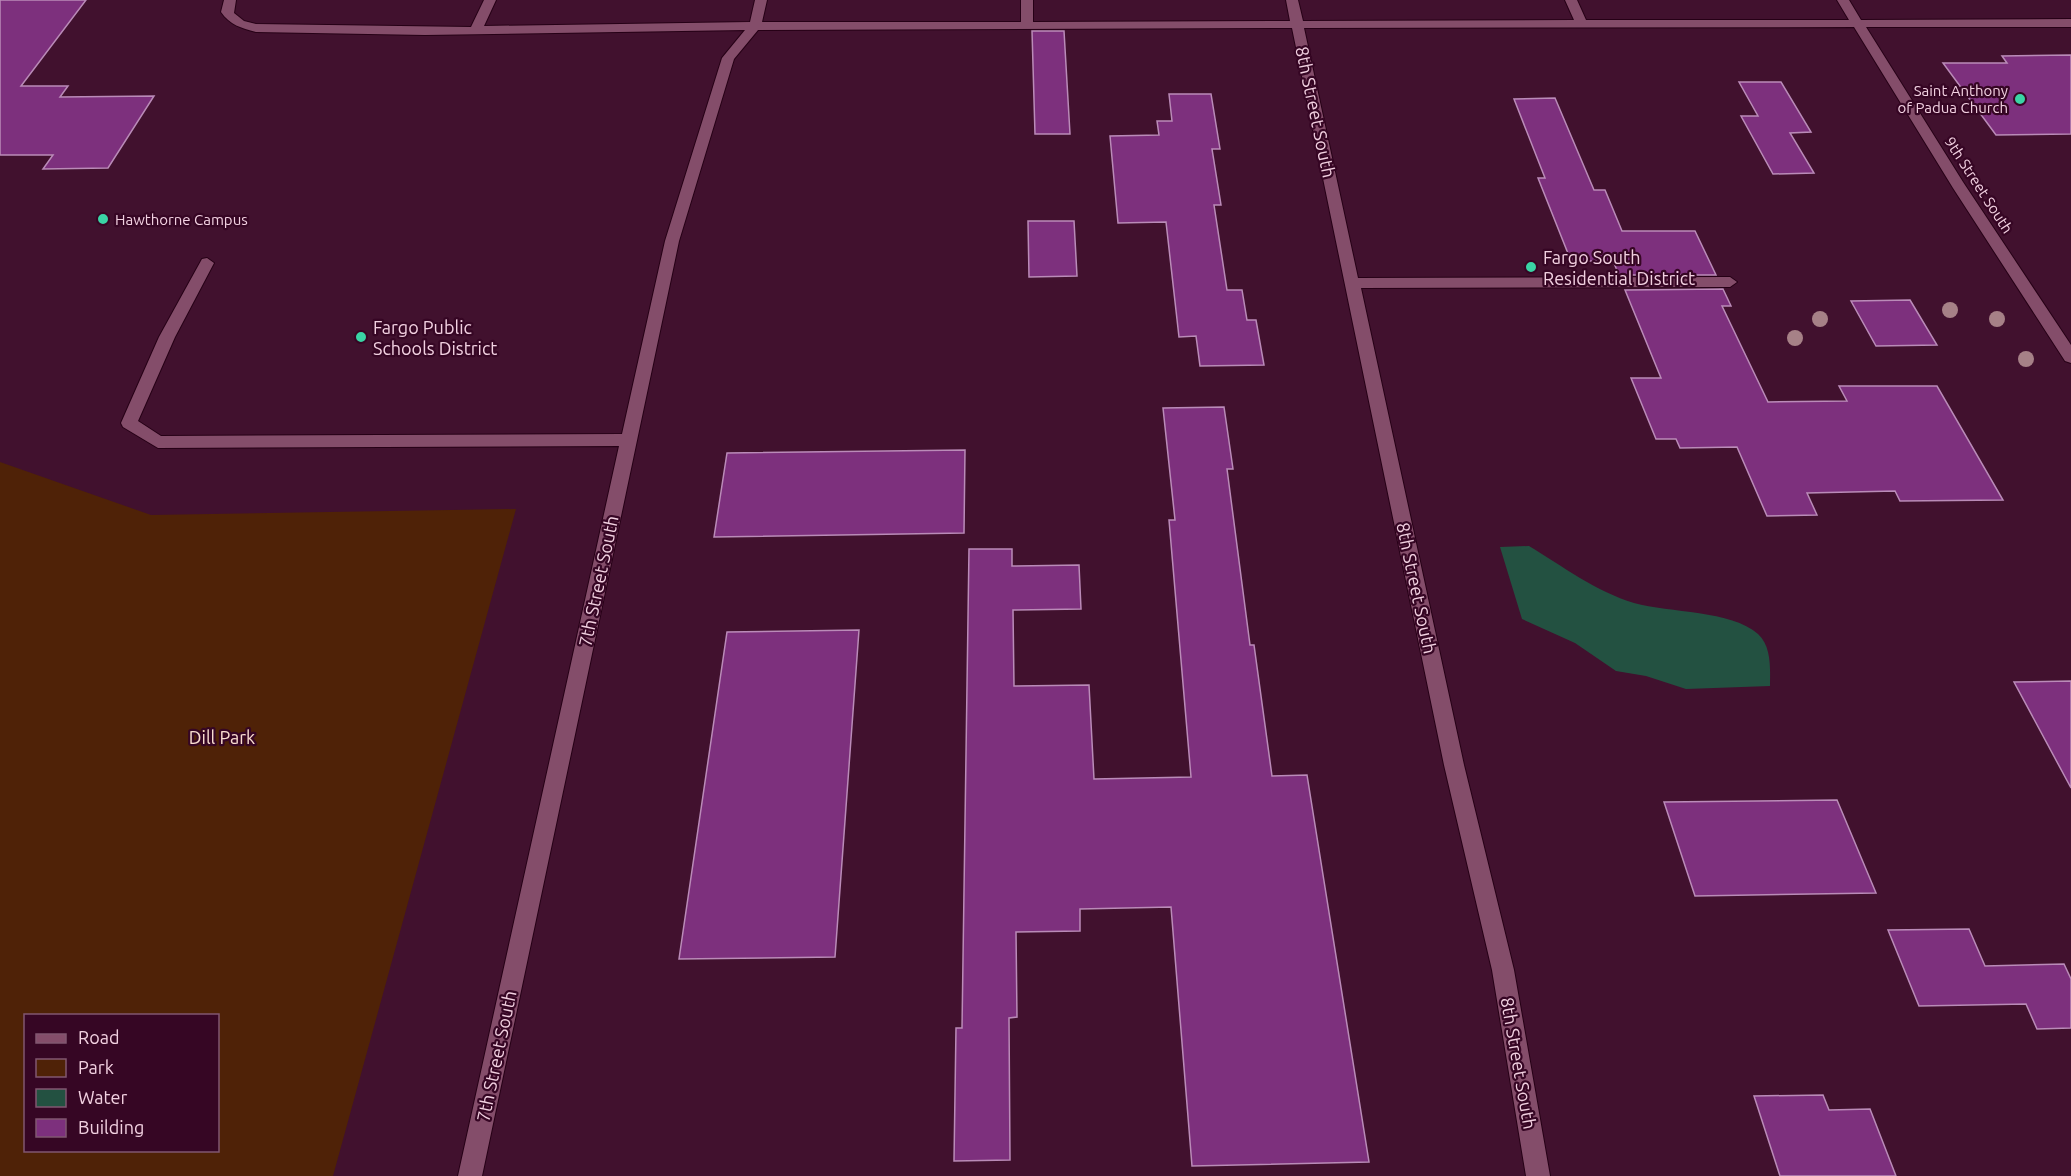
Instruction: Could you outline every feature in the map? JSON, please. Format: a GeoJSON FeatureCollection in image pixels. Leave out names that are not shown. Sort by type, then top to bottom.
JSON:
{"type":"FeatureCollection","features":[{"type":"Feature","properties":{"kind":"street"},"geometry":{"type":"LineString","coordinates":[[230,0],[227,12],[231,19],[238,24],[256,28],[476,30],[755,26],[2071,23]]}},
{"type":"Feature","properties":{"kind":"street"},"geometry":{"type":"LineString","coordinates":[[476,30],[490,0]]}},
{"type":"Feature","properties":{"kind":"street","name":"7th Street South"},"geometry":{"type":"LineString","coordinates":[[470,1176],[672,241],[728,58],[755,26],[761,0]]}},
{"type":"Feature","properties":{"kind":"street"},"geometry":{"type":"LineString","coordinates":[[1027,0],[1027,26]]}},
{"type":"Feature","properties":{"kind":"street","name":"8th Street South"},"geometry":{"type":"LineString","coordinates":[[1292,0],[1454,765],[1503,970],[1538,1176]]}},
{"type":"Feature","properties":{"kind":"street"},"geometry":{"type":"LineString","coordinates":[[1571,0],[1582,25]]}},
{"type":"Feature","properties":{"kind":"street","name":"9th Street South"},"geometry":{"type":"LineString","coordinates":[[1843,0],[1958,185],[2071,357]]}},
{"type":"Feature","properties":{"kind":"street"},"geometry":{"type":"LineString","coordinates":[[207,262],[166,337],[129,423],[158,442],[629,440]]}},
{"type":"Feature","properties":{"kind":"street"},"geometry":{"type":"LineString","coordinates":[[1352,283],[1730,282]]}},
{"type":"Feature","properties":{"kind":"green space","name":"Dill Park"},"geometry":{"type":"Polygon","coordinates":[[[0,462],[151,515],[516,509],[333,1176],[0,1176],[0,462]]]}},
{"type":"Feature","properties":{"kind":"water"},"geometry":{"type":"Polygon","coordinates":[[[1529,546],[1580,578],[1620,598],[1649,606],[1716,616],[1746,626],[1758,634],[1766,645],[1770,686],[1686,689],[1646,676],[1616,671],[1575,643],[1522,619],[1500,547],[1529,546]]]}},
{"type":"Feature","properties":{"kind":"building"},"geometry":{"type":"Polygon","coordinates":[[[0,0],[86,0],[21,86],[68,86],[60,97],[154,96],[108,168],[43,169],[53,155],[0,155],[0,0]]]}},
{"type":"Feature","properties":{"kind":"building"},"geometry":{"type":"Polygon","coordinates":[[[1032,31],[1064,31],[1070,134],[1035,134],[1032,31]]]}},
{"type":"Feature","properties":{"kind":"building","name":"Saint Anthony of Padua Church"},"geometry":{"type":"Polygon","coordinates":[[[2071,55],[2071,134],[1996,135],[1943,63],[2007,63],[2002,56],[2071,55]]]}},
{"type":"Feature","properties":{"kind":"building"},"geometry":{"type":"Polygon","coordinates":[[[1739,82],[1781,82],[1811,132],[1790,133],[1814,173],[1773,174],[1741,116],[1758,116],[1739,82]]]}},
{"type":"Feature","properties":{"kind":"building"},"geometry":{"type":"Polygon","coordinates":[[[1169,94],[1211,94],[1220,149],[1212,149],[1221,205],[1214,205],[1227,290],[1242,290],[1247,320],[1256,320],[1264,365],[1200,366],[1196,336],[1179,337],[1166,222],[1118,223],[1110,136],[1159,135],[1157,121],[1172,121],[1169,94]]]}},
{"type":"Feature","properties":{"kind":"building"},"geometry":{"type":"Polygon","coordinates":[[[1555,98],[1594,190],[1605,190],[1622,231],[1695,231],[1716,275],[1619,275],[1613,261],[1571,261],[1538,178],[1545,178],[1514,99],[1555,98]]]}},
{"type":"Feature","properties":{"kind":"building"},"geometry":{"type":"Polygon","coordinates":[[[1028,221],[1074,221],[1077,276],[1029,277],[1028,221]]]}},
{"type":"Feature","properties":{"kind":"building"},"geometry":{"type":"Polygon","coordinates":[[[1723,289],[1731,306],[1722,306],[1768,402],[1847,401],[1839,386],[1937,386],[2003,500],[1900,501],[1895,491],[1807,493],[1817,515],[1767,516],[1737,447],[1680,448],[1676,439],[1656,439],[1631,378],[1661,378],[1625,290],[1723,289]]]}},
{"type":"Feature","properties":{"kind":"building"},"geometry":{"type":"Polygon","coordinates":[[[1910,300],[1937,345],[1876,346],[1851,301],[1910,300]]]}},
{"type":"Feature","properties":{"kind":"building"},"geometry":{"type":"Polygon","coordinates":[[[1224,407],[1233,469],[1227,469],[1250,645],[1254,645],[1272,776],[1307,775],[1369,1162],[1192,1166],[1171,907],[1080,909],[1080,931],[1016,932],[1017,1017],[1009,1018],[1010,1160],[954,1161],[956,1028],[962,1028],[969,549],[1012,549],[1012,566],[1079,565],[1081,609],[1013,610],[1014,686],[1089,685],[1094,779],[1191,777],[1169,520],[1175,520],[1163,408],[1224,407]]]}},
{"type":"Feature","properties":{"kind":"building"},"geometry":{"type":"Polygon","coordinates":[[[965,450],[964,533],[714,537],[727,453],[965,450]]]}},
{"type":"Feature","properties":{"kind":"building"},"geometry":{"type":"Polygon","coordinates":[[[859,630],[835,957],[679,959],[727,632],[859,630]]]}},
{"type":"Feature","properties":{"kind":"building"},"geometry":{"type":"Polygon","coordinates":[[[2071,681],[2071,788],[2014,682],[2071,681]]]}},
{"type":"Feature","properties":{"kind":"building"},"geometry":{"type":"Polygon","coordinates":[[[1837,800],[1876,893],[1695,896],[1664,802],[1837,800]]]}},
{"type":"Feature","properties":{"kind":"building"},"geometry":{"type":"Polygon","coordinates":[[[1969,929],[1985,966],[2064,964],[2071,979],[2071,1028],[2037,1029],[2026,1004],[1919,1006],[1888,930],[1969,929]]]}},
{"type":"Feature","properties":{"kind":"building"},"geometry":{"type":"Polygon","coordinates":[[[1823,1095],[1829,1110],[1870,1109],[1896,1176],[1780,1176],[1754,1096],[1823,1095]]]}},
{"type":"Feature","properties":{"kind":"place","name":"Saint Anthony of Padua Church"},"geometry":{"type":"Point","coordinates":[2020,99]}},
{"type":"Feature","properties":{"kind":"place","name":"Hawthorne Campus"},"geometry":{"type":"Point","coordinates":[103,219]}},
{"type":"Feature","properties":{"kind":"place","name":"Fargo South Residential District"},"geometry":{"type":"Point","coordinates":[1531,267]}},
{"type":"Feature","properties":{"kind":"place","name":"Fargo Public Schools District"},"geometry":{"type":"Point","coordinates":[361,337]}}]}
